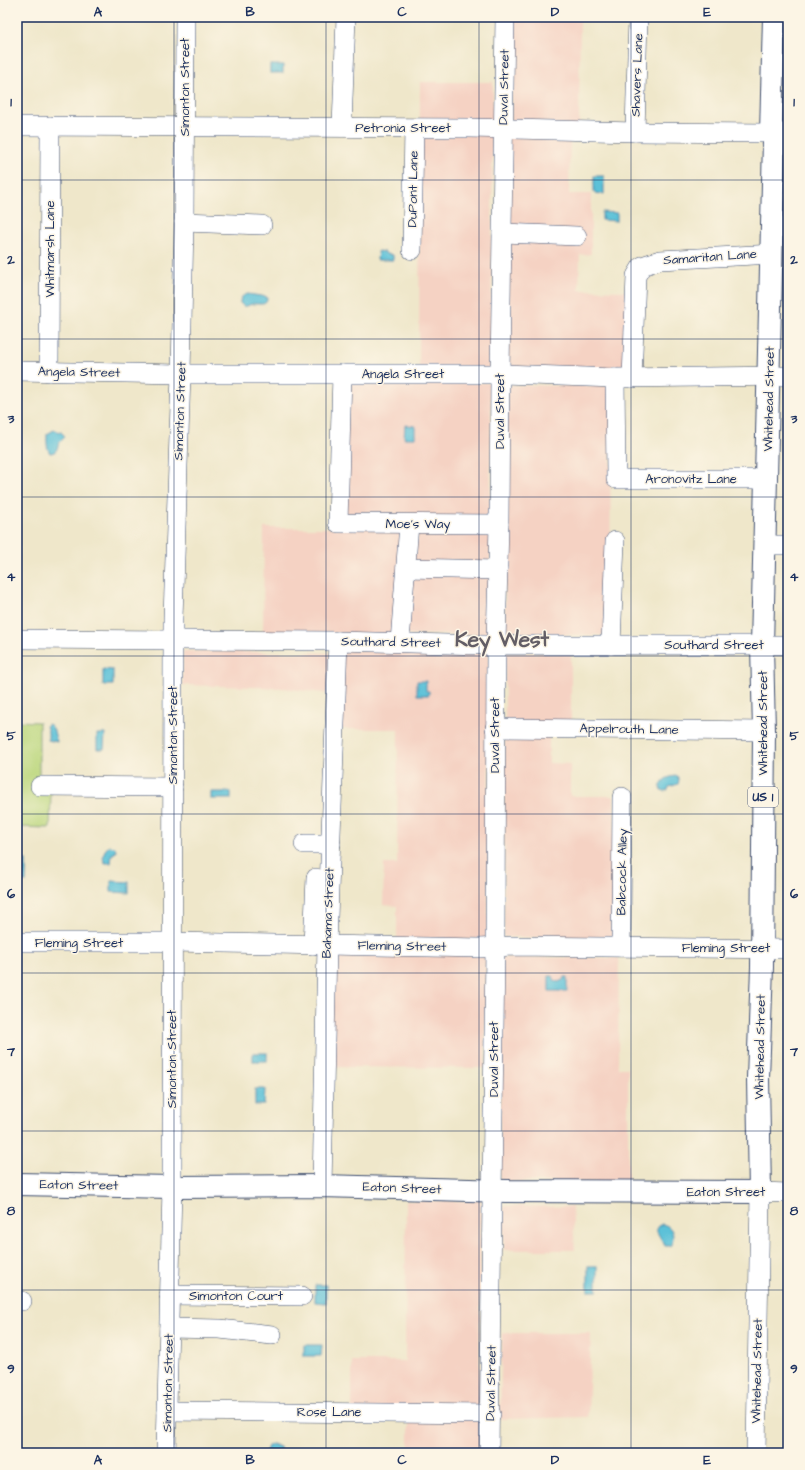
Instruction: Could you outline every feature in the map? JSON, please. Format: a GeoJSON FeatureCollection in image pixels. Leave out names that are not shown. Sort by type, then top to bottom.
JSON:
{"type":"FeatureCollection","features":[{"type":"Feature","properties":{"kind":"main road","name":"Whitehead Street"},"geometry":{"type":"LineString","coordinates":[[760,1192],[758,1078],[764,731],[762,646],[767,479],[779,375],[772,254],[774,140],[780,133],[774,17]]}},
{"type":"Feature","properties":{"kind":"main road","name":"Eaton Street"},"geometry":{"type":"LineString","coordinates":[[17,1184],[172,1187],[322,1186],[492,1190],[760,1192]]}},
{"type":"Feature","properties":{"kind":"street","name":"Simonton Street"},"geometry":{"type":"LineString","coordinates":[[166,1453],[172,1187],[173,640],[184,222],[185,17]]}},
{"type":"Feature","properties":{"kind":"street"},"geometry":{"type":"LineString","coordinates":[[342,128],[346,17]]}},
{"type":"Feature","properties":{"kind":"street","name":"Duval Street"},"geometry":{"type":"LineString","coordinates":[[489,1453],[491,1414],[495,947],[495,728],[505,17]]}},
{"type":"Feature","properties":{"kind":"street","name":"Shavers Lane"},"geometry":{"type":"LineString","coordinates":[[635,132],[638,17]]}},
{"type":"Feature","properties":{"kind":"street","name":"Petronia Street"},"geometry":{"type":"LineString","coordinates":[[17,126],[414,128],[780,133]]}},
{"type":"Feature","properties":{"kind":"street","name":"Whitmarsh Lane"},"geometry":{"type":"LineString","coordinates":[[49,372],[50,126]]}},
{"type":"Feature","properties":{"kind":"street","name":"DuPont Lane"},"geometry":{"type":"LineString","coordinates":[[412,250],[414,128]]}},
{"type":"Feature","properties":{"kind":"street"},"geometry":{"type":"LineString","coordinates":[[184,222],[262,225]]}},
{"type":"Feature","properties":{"kind":"street"},"geometry":{"type":"LineString","coordinates":[[502,233],[577,236]]}},
{"type":"Feature","properties":{"kind":"street","name":"Samaritan Lane"},"geometry":{"type":"LineString","coordinates":[[616,478],[623,378],[636,276],[642,266],[660,260],[772,254]]}},
{"type":"Feature","properties":{"kind":"street","name":"Angela Street"},"geometry":{"type":"LineString","coordinates":[[17,371],[181,374],[500,374],[623,378],[779,375]]}},
{"type":"Feature","properties":{"kind":"street","name":"Moe's Way"},"geometry":{"type":"LineString","coordinates":[[342,374],[338,523],[499,524]]}},
{"type":"Feature","properties":{"kind":"street","name":"Aronovitz Lane"},"geometry":{"type":"LineString","coordinates":[[616,478],[767,479]]}},
{"type":"Feature","properties":{"kind":"street"},"geometry":{"type":"LineString","coordinates":[[400,642],[409,524]]}},
{"type":"Feature","properties":{"kind":"street"},"geometry":{"type":"LineString","coordinates":[[611,645],[615,541]]}},
{"type":"Feature","properties":{"kind":"street"},"geometry":{"type":"LineString","coordinates":[[765,545],[788,545]]}},
{"type":"Feature","properties":{"kind":"street"},"geometry":{"type":"LineString","coordinates":[[406,568],[498,570]]}},
{"type":"Feature","properties":{"kind":"street","name":"Southard Street"},"geometry":{"type":"LineString","coordinates":[[17,639],[338,641],[484,645],[788,645]]}},
{"type":"Feature","properties":{"kind":"street","name":"Bahama Street"},"geometry":{"type":"LineString","coordinates":[[322,1186],[320,945],[317,844],[338,641]]}},
{"type":"Feature","properties":{"kind":"street","name":"Appelrouth Lane"},"geometry":{"type":"LineString","coordinates":[[495,728],[764,731]]}},
{"type":"Feature","properties":{"kind":"street"},"geometry":{"type":"LineString","coordinates":[[40,786],[173,787]]}},
{"type":"Feature","properties":{"kind":"street","name":"Babcock Alley"},"geometry":{"type":"LineString","coordinates":[[621,947],[622,797]]}},
{"type":"Feature","properties":{"kind":"street","name":"Fleming Street"},"geometry":{"type":"LineString","coordinates":[[17,942],[172,942],[495,947],[788,949]]}},
{"type":"Feature","properties":{"kind":"street","name":"Eaton Street"},"geometry":{"type":"LineString","coordinates":[[760,1192],[788,1193]]}},
{"type":"Feature","properties":{"kind":"street","name":"Whitehead Street"},"geometry":{"type":"LineString","coordinates":[[756,1453],[760,1192]]}},
{"type":"Feature","properties":{"kind":"street","name":"Simonton Court"},"geometry":{"type":"LineString","coordinates":[[169,1295],[302,1296]]}},
{"type":"Feature","properties":{"kind":"street"},"geometry":{"type":"LineString","coordinates":[[169,1328],[220,1329],[272,1335]]}},
{"type":"Feature","properties":{"kind":"street","name":"Rose Lane"},"geometry":{"type":"LineString","coordinates":[[167,1411],[491,1414]]}},
{"type":"Feature","properties":{"kind":"shaded area"},"geometry":{"type":"Polygon","coordinates":[[[513,17],[580,17],[579,127],[511,126],[513,17]]]}},
{"type":"Feature","properties":{"kind":"shaded area"},"geometry":{"type":"Polygon","coordinates":[[[420,82],[493,82],[491,372],[419,371],[420,82]]]}},
{"type":"Feature","properties":{"kind":"shaded area"},"geometry":{"type":"Polygon","coordinates":[[[508,136],[570,137],[569,194],[591,194],[591,254],[580,255],[579,290],[629,291],[628,371],[507,370],[508,136]]]}},
{"type":"Feature","properties":{"kind":"shaded area"},"geometry":{"type":"Polygon","coordinates":[[[344,381],[491,383],[490,635],[263,633],[264,528],[342,528],[344,381]]]}},
{"type":"Feature","properties":{"kind":"shaded area"},"geometry":{"type":"Polygon","coordinates":[[[506,385],[611,386],[610,635],[505,634],[506,385]]]}},
{"type":"Feature","properties":{"kind":"shaded area"},"geometry":{"type":"Polygon","coordinates":[[[341,650],[489,651],[488,940],[397,939],[397,906],[383,905],[384,864],[397,864],[398,729],[341,729],[341,650]]]}},
{"type":"Feature","properties":{"kind":"shaded area"},"geometry":{"type":"Polygon","coordinates":[[[183,651],[330,653],[331,694],[283,688],[183,685],[183,651]]]}},
{"type":"Feature","properties":{"kind":"shaded area"},"geometry":{"type":"Polygon","coordinates":[[[505,653],[571,653],[571,724],[505,723],[505,653]]]}},
{"type":"Feature","properties":{"kind":"shaded area"},"geometry":{"type":"Polygon","coordinates":[[[505,731],[549,734],[549,763],[570,764],[570,796],[614,796],[617,938],[504,937],[505,731]]]}},
{"type":"Feature","properties":{"kind":"shaded area"},"geometry":{"type":"Polygon","coordinates":[[[329,953],[486,955],[485,1068],[329,1067],[329,953]]]}},
{"type":"Feature","properties":{"kind":"shaded area"},"geometry":{"type":"Polygon","coordinates":[[[501,957],[619,958],[618,1068],[628,1068],[628,1183],[500,1181],[501,957]]]}},
{"type":"Feature","properties":{"kind":"shaded area"},"geometry":{"type":"Polygon","coordinates":[[[406,1201],[481,1201],[479,1411],[352,1410],[352,1361],[405,1361],[406,1201]]]}},
{"type":"Feature","properties":{"kind":"shaded area"},"geometry":{"type":"Polygon","coordinates":[[[504,1206],[572,1207],[575,1250],[504,1250],[504,1206]]]}},
{"type":"Feature","properties":{"kind":"shaded area"},"geometry":{"type":"Polygon","coordinates":[[[502,1333],[591,1333],[588,1417],[500,1419],[502,1333]]]}},
{"type":"Feature","properties":{"kind":"shaded area"},"geometry":{"type":"Polygon","coordinates":[[[409,1415],[480,1416],[480,1453],[409,1453],[409,1415]]]}},
{"type":"Feature","properties":{"kind":"green space"},"geometry":{"type":"Polygon","coordinates":[[[17,721],[39,722],[39,790],[51,791],[50,828],[17,827],[17,721]]]}},
{"type":"Feature","properties":{"kind":"water"},"geometry":{"type":"Polygon","coordinates":[[[270,65],[283,65],[283,73],[270,73],[270,65]]]}},
{"type":"Feature","properties":{"kind":"water"},"geometry":{"type":"Polygon","coordinates":[[[594,176],[604,176],[604,194],[594,193],[594,176]]]}},
{"type":"Feature","properties":{"kind":"water"},"geometry":{"type":"Polygon","coordinates":[[[602,212],[617,213],[617,221],[602,220],[602,212]]]}},
{"type":"Feature","properties":{"kind":"water"},"geometry":{"type":"Polygon","coordinates":[[[378,251],[393,255],[393,260],[377,260],[378,251]]]}},
{"type":"Feature","properties":{"kind":"water"},"geometry":{"type":"Polygon","coordinates":[[[248,294],[267,297],[267,300],[262,304],[243,306],[240,303],[241,298],[248,294]]]}},
{"type":"Feature","properties":{"kind":"water"},"geometry":{"type":"Polygon","coordinates":[[[405,425],[415,426],[415,438],[404,438],[405,425]]]}},
{"type":"Feature","properties":{"kind":"water"},"geometry":{"type":"Polygon","coordinates":[[[54,430],[61,432],[65,437],[60,442],[55,452],[50,453],[47,446],[47,434],[54,430]]]}},
{"type":"Feature","properties":{"kind":"water"},"geometry":{"type":"Polygon","coordinates":[[[103,669],[113,670],[113,685],[103,685],[103,669]]]}},
{"type":"Feature","properties":{"kind":"water"},"geometry":{"type":"Polygon","coordinates":[[[417,681],[426,681],[426,691],[429,691],[429,695],[417,695],[417,681]]]}},
{"type":"Feature","properties":{"kind":"water"},"geometry":{"type":"Polygon","coordinates":[[[49,724],[53,730],[57,742],[48,740],[46,726],[49,724]]]}},
{"type":"Feature","properties":{"kind":"water"},"geometry":{"type":"Polygon","coordinates":[[[97,734],[105,734],[104,749],[97,749],[97,734]]]}},
{"type":"Feature","properties":{"kind":"water"},"geometry":{"type":"Polygon","coordinates":[[[677,776],[679,780],[678,784],[669,787],[668,790],[664,791],[660,789],[662,783],[666,779],[677,776]]]}},
{"type":"Feature","properties":{"kind":"water"},"geometry":{"type":"Polygon","coordinates":[[[211,792],[231,792],[231,799],[211,799],[211,792]]]}},
{"type":"Feature","properties":{"kind":"water"},"geometry":{"type":"Polygon","coordinates":[[[109,846],[115,847],[116,850],[115,853],[112,854],[111,863],[106,863],[104,862],[103,855],[109,846]]]}},
{"type":"Feature","properties":{"kind":"water"},"geometry":{"type":"Polygon","coordinates":[[[19,860],[26,860],[26,882],[19,882],[19,860]]]}},
{"type":"Feature","properties":{"kind":"water"},"geometry":{"type":"Polygon","coordinates":[[[111,881],[129,882],[129,893],[111,892],[111,881]]]}},
{"type":"Feature","properties":{"kind":"water"},"geometry":{"type":"Polygon","coordinates":[[[549,976],[553,976],[555,981],[558,982],[563,980],[564,977],[567,977],[567,991],[549,991],[549,976]]]}},
{"type":"Feature","properties":{"kind":"water"},"geometry":{"type":"Polygon","coordinates":[[[253,1053],[267,1053],[267,1061],[253,1061],[253,1053]]]}},
{"type":"Feature","properties":{"kind":"water"},"geometry":{"type":"Polygon","coordinates":[[[255,1089],[265,1089],[264,1105],[255,1105],[255,1089]]]}},
{"type":"Feature","properties":{"kind":"water"},"geometry":{"type":"Polygon","coordinates":[[[662,1224],[671,1229],[673,1239],[670,1246],[665,1246],[656,1229],[662,1224]]]}},
{"type":"Feature","properties":{"kind":"water"},"geometry":{"type":"Polygon","coordinates":[[[588,1266],[597,1266],[597,1291],[588,1291],[588,1266]]]}},
{"type":"Feature","properties":{"kind":"water"},"geometry":{"type":"Polygon","coordinates":[[[315,1285],[326,1285],[326,1303],[315,1302],[315,1285]]]}},
{"type":"Feature","properties":{"kind":"water"},"geometry":{"type":"Polygon","coordinates":[[[304,1345],[322,1345],[321,1356],[304,1356],[304,1345]]]}},
{"type":"Feature","properties":{"kind":"water"},"geometry":{"type":"Polygon","coordinates":[[[272,1444],[280,1447],[281,1453],[265,1453],[268,1446],[272,1444]]]}},
{"type":"Feature","properties":{"kind":"district","name":"Key West"},"geometry":{"type":"Point","coordinates":[502,639]}}]}
